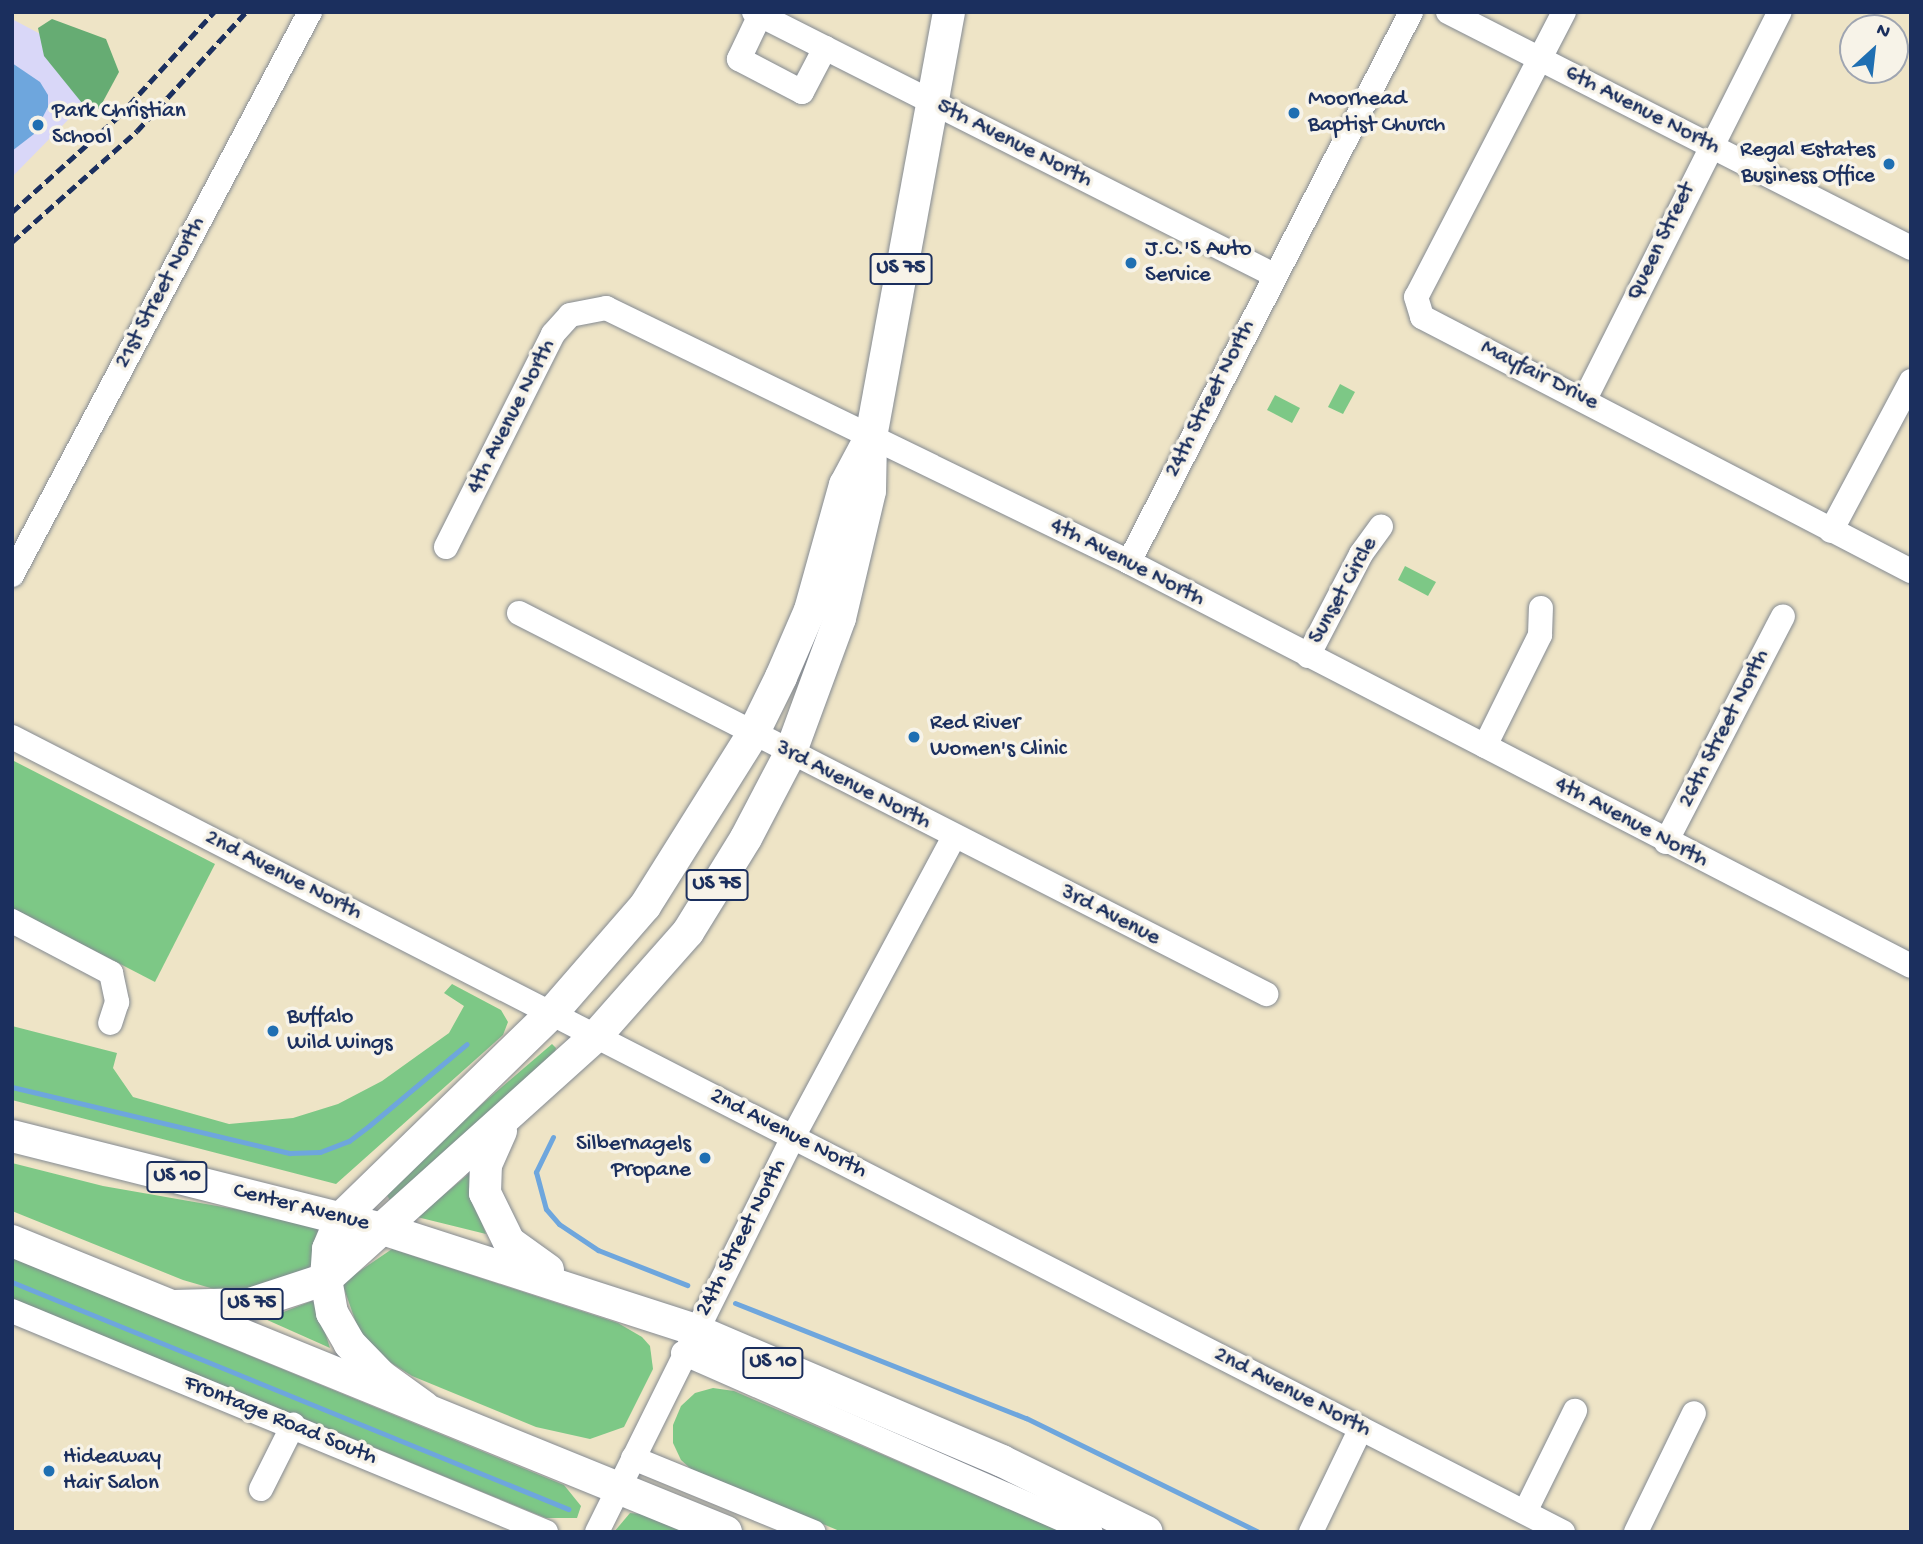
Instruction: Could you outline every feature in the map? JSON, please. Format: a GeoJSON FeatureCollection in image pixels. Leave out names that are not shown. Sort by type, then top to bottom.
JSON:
{"type":"FeatureCollection","features":[{"type":"Feature","properties":{"kind":"main road","name":"US 75"},"geometry":{"type":"LineString","coordinates":[[174,1306],[250,1304],[326,1279],[386,1230],[596,1036],[688,932],[746,838],[790,754],[840,618],[870,491],[871,437],[949,12]]}},
{"type":"Feature","properties":{"kind":"main road","name":"US 75"},"geometry":{"type":"LineString","coordinates":[[341,1218],[552,1013],[645,906],[753,734],[810,610],[845,485],[871,437]]}},
{"type":"Feature","properties":{"kind":"main road"},"geometry":{"type":"LineString","coordinates":[[504,1123],[486,1164],[485,1193],[492,1212],[509,1242],[579,1289]]}},
{"type":"Feature","properties":{"kind":"main road","name":"Center Avenue"},"geometry":{"type":"LineString","coordinates":[[12,1136],[386,1230]]}},
{"type":"Feature","properties":{"kind":"main road"},"geometry":{"type":"LineString","coordinates":[[341,1218],[328,1250],[326,1279],[332,1313],[350,1344],[381,1376],[424,1407]]}},
{"type":"Feature","properties":{"kind":"main road","name":"US 10"},"geometry":{"type":"LineString","coordinates":[[386,1230],[579,1289],[689,1341],[1003,1461],[1147,1532]]}},
{"type":"Feature","properties":{"kind":"main road"},"geometry":{"type":"LineString","coordinates":[[12,1241],[726,1532]]}},
{"type":"Feature","properties":{"kind":"street","name":"21st Street North"},"geometry":{"type":"LineString","coordinates":[[12,575],[310,12]]}},
{"type":"Feature","properties":{"kind":"street","name":"24th Street North"},"geometry":{"type":"LineString","coordinates":[[1129,562],[1411,12]]}},
{"type":"Feature","properties":{"kind":"street","name":"6th Avenue North"},"geometry":{"type":"LineString","coordinates":[[1448,12],[1911,248]]}},
{"type":"Feature","properties":{"kind":"street","name":"Mayfair Drive"},"geometry":{"type":"LineString","coordinates":[[1564,12],[1416,297],[1422,317],[1585,399],[1831,531],[1911,570]]}},
{"type":"Feature","properties":{"kind":"street","name":"Queen Street"},"geometry":{"type":"LineString","coordinates":[[1585,399],[1710,146],[1780,12]]}},
{"type":"Feature","properties":{"kind":"street","name":"5th Avenue North"},"geometry":{"type":"LineString","coordinates":[[757,14],[1274,275]]}},
{"type":"Feature","properties":{"kind":"street"},"geometry":{"type":"LineString","coordinates":[[757,14],[739,60],[802,92],[825,48]]}},
{"type":"Feature","properties":{"kind":"street","name":"4th Avenue North"},"geometry":{"type":"LineString","coordinates":[[446,547],[534,368],[570,315],[606,308],[1129,562],[1911,967]]}},
{"type":"Feature","properties":{"kind":"street"},"geometry":{"type":"LineString","coordinates":[[1831,531],[1909,391]]}},
{"type":"Feature","properties":{"kind":"street","name":"Sunset Circle"},"geometry":{"type":"LineString","coordinates":[[1308,656],[1361,554],[1381,526]]}},
{"type":"Feature","properties":{"kind":"street"},"geometry":{"type":"LineString","coordinates":[[1485,746],[1541,635],[1541,608]]}},
{"type":"Feature","properties":{"kind":"street","name":"3rd Avenue North"},"geometry":{"type":"LineString","coordinates":[[519,613],[954,837]]}},
{"type":"Feature","properties":{"kind":"street","name":"26th Street North"},"geometry":{"type":"LineString","coordinates":[[1666,842],[1783,616]]}},
{"type":"Feature","properties":{"kind":"street","name":"2nd Avenue North"},"geometry":{"type":"LineString","coordinates":[[12,737],[1563,1532]]}},
{"type":"Feature","properties":{"kind":"street","name":"24th Street North"},"geometry":{"type":"LineString","coordinates":[[597,1532],[689,1341],[793,1137],[954,837]]}},
{"type":"Feature","properties":{"kind":"street","name":"3rd Avenue"},"geometry":{"type":"LineString","coordinates":[[954,837],[1266,994]]}},
{"type":"Feature","properties":{"kind":"street"},"geometry":{"type":"LineString","coordinates":[[12,921],[111,973],[117,1002],[110,1023]]}},
{"type":"Feature","properties":{"kind":"street","name":"Frontage Road South"},"geometry":{"type":"LineString","coordinates":[[12,1311],[293,1425],[546,1532]]}},
{"type":"Feature","properties":{"kind":"street"},"geometry":{"type":"LineString","coordinates":[[689,1341],[1090,1532]]}},
{"type":"Feature","properties":{"kind":"street"},"geometry":{"type":"LineString","coordinates":[[1525,1512],[1574,1411]]}},
{"type":"Feature","properties":{"kind":"street"},"geometry":{"type":"LineString","coordinates":[[1636,1532],[1694,1413]]}},
{"type":"Feature","properties":{"kind":"street"},"geometry":{"type":"LineString","coordinates":[[261,1489],[293,1425]]}},
{"type":"Feature","properties":{"kind":"street"},"geometry":{"type":"LineString","coordinates":[[1311,1532],[1360,1428]]}},
{"type":"Feature","properties":{"kind":"street"},"geometry":{"type":"LineString","coordinates":[[633,1458],[813,1532]]}},
{"type":"Feature","properties":{"kind":"shaded area","name":"Park Christian School"},"geometry":{"type":"Polygon","coordinates":[[[12,19],[114,73],[12,177],[12,19]]]}},
{"type":"Feature","properties":{"kind":"green space"},"geometry":{"type":"Polygon","coordinates":[[[52,19],[106,39],[119,72],[99,109],[86,108],[44,56],[38,28],[52,19]]]}},
{"type":"Feature","properties":{"kind":"green space"},"geometry":{"type":"Polygon","coordinates":[[[1340,384],[1355,392],[1343,414],[1328,407],[1340,384]]]}},
{"type":"Feature","properties":{"kind":"green space"},"geometry":{"type":"Polygon","coordinates":[[[1275,395],[1300,408],[1292,423],[1267,410],[1275,395]]]}},
{"type":"Feature","properties":{"kind":"green space"},"geometry":{"type":"Polygon","coordinates":[[[1405,566],[1436,582],[1428,596],[1398,580],[1405,566]]]}},
{"type":"Feature","properties":{"kind":"green space"},"geometry":{"type":"Polygon","coordinates":[[[12,760],[215,864],[155,982],[12,908],[12,760]]]}},
{"type":"Feature","properties":{"kind":"green space"},"geometry":{"type":"Polygon","coordinates":[[[452,984],[501,1010],[508,1022],[503,1035],[336,1184],[12,1100],[12,1026],[117,1053],[113,1068],[133,1097],[229,1124],[293,1118],[338,1104],[382,1081],[449,1033],[464,1006],[444,993],[452,984]]]}},
{"type":"Feature","properties":{"kind":"green space"},"geometry":{"type":"Polygon","coordinates":[[[552,1044],[556,1048],[554,1057],[395,1208],[383,1189],[552,1044]]]}},
{"type":"Feature","properties":{"kind":"green space"},"geometry":{"type":"Polygon","coordinates":[[[12,1163],[103,1186],[298,1220],[320,1228],[312,1263],[308,1270],[281,1282],[245,1289],[214,1289],[183,1280],[12,1211],[12,1163]]]}},
{"type":"Feature","properties":{"kind":"green space"},"geometry":{"type":"Polygon","coordinates":[[[471,1172],[474,1202],[486,1234],[417,1217],[471,1172]]]}},
{"type":"Feature","properties":{"kind":"green space"},"geometry":{"type":"Polygon","coordinates":[[[392,1249],[618,1323],[642,1337],[650,1346],[653,1369],[624,1427],[590,1439],[536,1427],[412,1376],[377,1354],[359,1331],[342,1283],[392,1249]]]}},
{"type":"Feature","properties":{"kind":"green space"},"geometry":{"type":"Polygon","coordinates":[[[12,1258],[564,1485],[581,1506],[577,1518],[546,1518],[12,1299],[12,1258]]]}},
{"type":"Feature","properties":{"kind":"green space"},"geometry":{"type":"Polygon","coordinates":[[[312,1301],[316,1303],[330,1348],[265,1319],[312,1301]]]}},
{"type":"Feature","properties":{"kind":"green space"},"geometry":{"type":"Polygon","coordinates":[[[713,1388],[734,1391],[1062,1532],[842,1532],[691,1469],[681,1460],[673,1443],[673,1425],[681,1406],[695,1393],[713,1388]]]}},
{"type":"Feature","properties":{"kind":"green space"},"geometry":{"type":"Polygon","coordinates":[[[630,1513],[641,1514],[685,1532],[614,1532],[630,1513]]]}},
{"type":"Feature","properties":{"kind":"water"},"geometry":{"type":"Polygon","coordinates":[[[12,63],[40,82],[48,95],[48,107],[34,134],[12,151],[12,63]]]}},
{"type":"Feature","properties":{"kind":"waterway"},"geometry":{"type":"LineString","coordinates":[[12,1087],[290,1153],[320,1152],[349,1141],[467,1044]]}},
{"type":"Feature","properties":{"kind":"waterway"},"geometry":{"type":"LineString","coordinates":[[553,1137],[536,1172],[546,1209],[559,1224],[598,1250],[687,1285]]}},
{"type":"Feature","properties":{"kind":"waterway"},"geometry":{"type":"LineString","coordinates":[[12,1282],[568,1509]]}},
{"type":"Feature","properties":{"kind":"waterway"},"geometry":{"type":"LineString","coordinates":[[735,1303],[1026,1418],[1259,1532]]}},
{"type":"Feature","properties":{"kind":"railway"},"geometry":{"type":"LineString","coordinates":[[12,212],[119,116],[214,12]]}},
{"type":"Feature","properties":{"kind":"railway"},"geometry":{"type":"LineString","coordinates":[[12,242],[137,131],[246,12]]}},
{"type":"Feature","properties":{"kind":"place","name":"Moorhead Baptist Church"},"geometry":{"type":"Point","coordinates":[1294,113]}},
{"type":"Feature","properties":{"kind":"place","name":"Park Christian School"},"geometry":{"type":"Point","coordinates":[38,125]}},
{"type":"Feature","properties":{"kind":"place","name":"Regal Estates Business Office"},"geometry":{"type":"Point","coordinates":[1889,164]}},
{"type":"Feature","properties":{"kind":"place","name":"J.C.'S Auto Service"},"geometry":{"type":"Point","coordinates":[1131,263]}},
{"type":"Feature","properties":{"kind":"place","name":"Red River Women's Clinic"},"geometry":{"type":"Point","coordinates":[914,737]}},
{"type":"Feature","properties":{"kind":"place","name":"Buffalo Wild Wings"},"geometry":{"type":"Point","coordinates":[273,1031]}},
{"type":"Feature","properties":{"kind":"place","name":"Silbernagels Propane"},"geometry":{"type":"Point","coordinates":[705,1158]}},
{"type":"Feature","properties":{"kind":"place","name":"Hideaway Hair Salon"},"geometry":{"type":"Point","coordinates":[49,1471]}}]}
